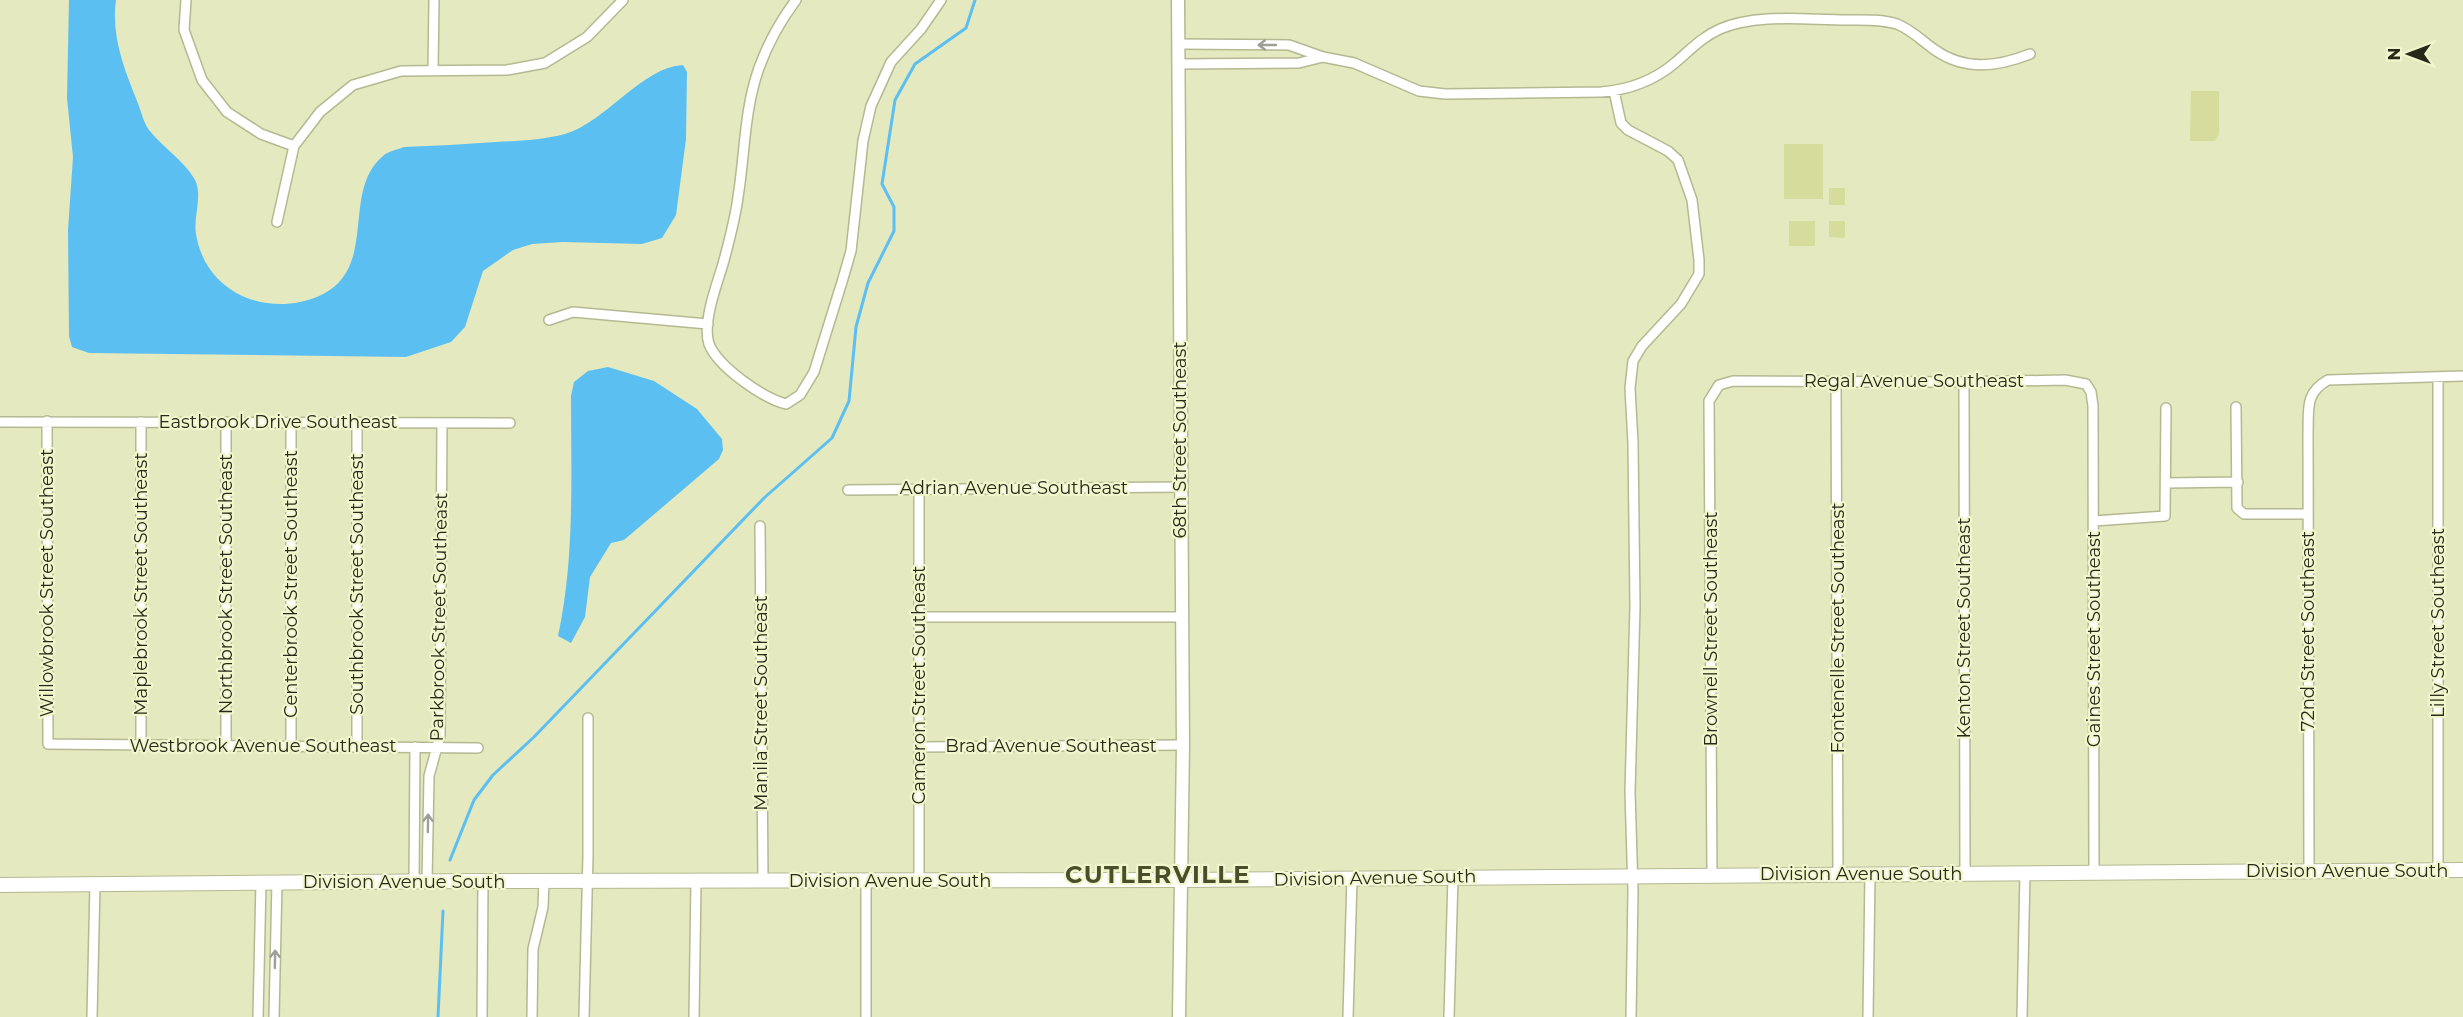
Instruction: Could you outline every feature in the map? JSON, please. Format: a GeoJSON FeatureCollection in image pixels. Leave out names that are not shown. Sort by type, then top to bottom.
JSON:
{"type":"FeatureCollection","features":[{"type":"Feature","properties":{"kind":"main road","name":"68th Street Southeast"},"geometry":{"type":"LineString","coordinates":[[1178,0],[1183,745],[1179,1017]]}},
{"type":"Feature","properties":{"kind":"main road","name":"Division Avenue South"},"geometry":{"type":"LineString","coordinates":[[0,885],[421,881],[1182,880],[2463,870]]}},
{"type":"Feature","properties":{"kind":"street"},"geometry":{"type":"LineString","coordinates":[[186,0],[184,30],[202,80],[227,112],[261,134],[294,146]]}},
{"type":"Feature","properties":{"kind":"street"},"geometry":{"type":"LineString","coordinates":[[433,70],[434,0]]}},
{"type":"Feature","properties":{"kind":"street"},"geometry":{"type":"LineString","coordinates":[[277,222],[294,146],[320,112],[353,85],[401,71],[507,70],[545,63],[587,37],[623,0]]}},
{"type":"Feature","properties":{"kind":"street"},"geometry":{"type":"LineString","coordinates":[[796,0],[782,19],[760,67],[749,104],[738,197],[730,241],[708,324],[710,346],[717,357],[759,393],[786,404],[800,395],[814,372],[851,251],[864,141],[871,106],[891,62],[921,29],[941,0]]}},
{"type":"Feature","properties":{"kind":"street"},"geometry":{"type":"LineString","coordinates":[[1178,44],[1289,45],[1301,47],[1323,57],[1354,63],[1428,93],[1488,94],[1614,91],[1636,85],[1659,75],[1713,33],[1731,25],[1753,21],[1866,20],[1890,22],[1910,30],[1942,54],[1957,61],[1975,65],[2000,64],[2030,54]]}},
{"type":"Feature","properties":{"kind":"street"},"geometry":{"type":"LineString","coordinates":[[1179,64],[1299,63],[1323,57]]}},
{"type":"Feature","properties":{"kind":"street"},"geometry":{"type":"LineString","coordinates":[[1614,91],[1621,123],[1628,130],[1668,151],[1678,160],[1692,200],[1699,260],[1699,274],[1681,304],[1642,346],[1633,361],[1630,388],[1635,606],[1630,792],[1631,1017]]}},
{"type":"Feature","properties":{"kind":"street"},"geometry":{"type":"LineString","coordinates":[[549,320],[573,312],[708,324]]}},
{"type":"Feature","properties":{"kind":"street"},"geometry":{"type":"LineString","coordinates":[[2438,376],[2463,376]]}},
{"type":"Feature","properties":{"kind":"street","name":"72nd Street Southeast"},"geometry":{"type":"LineString","coordinates":[[2309,871],[2309,403],[2313,391],[2328,380],[2438,376]]}},
{"type":"Feature","properties":{"kind":"street","name":"Lilly Street Southeast"},"geometry":{"type":"LineString","coordinates":[[2438,376],[2438,870]]}},
{"type":"Feature","properties":{"kind":"street","name":"Regal Avenue Southeast"},"geometry":{"type":"LineString","coordinates":[[1719,385],[1733,381],[2078,381],[2086,384],[2091,392],[2093,406]]}},
{"type":"Feature","properties":{"kind":"street","name":"Fontenelle Street Southeast"},"geometry":{"type":"LineString","coordinates":[[1836,382],[1838,874]]}},
{"type":"Feature","properties":{"kind":"street","name":"Kenton Street Southeast"},"geometry":{"type":"LineString","coordinates":[[1964,382],[1965,874]]}},
{"type":"Feature","properties":{"kind":"street","name":"Brownell Street Southeast"},"geometry":{"type":"LineString","coordinates":[[1712,875],[1709,401],[1719,385]]}},
{"type":"Feature","properties":{"kind":"street","name":"Gaines Street Southeast"},"geometry":{"type":"LineString","coordinates":[[2093,406],[2094,872]]}},
{"type":"Feature","properties":{"kind":"street"},"geometry":{"type":"LineString","coordinates":[[2236,407],[2237,508],[2244,514],[2308,514]]}},
{"type":"Feature","properties":{"kind":"street"},"geometry":{"type":"LineString","coordinates":[[2094,521],[2165,516],[2166,408]]}},
{"type":"Feature","properties":{"kind":"street","name":"Willowbrook Street Southeast"},"geometry":{"type":"LineString","coordinates":[[47,421],[48,744]]}},
{"type":"Feature","properties":{"kind":"street","name":"Eastbrook Drive Southeast"},"geometry":{"type":"LineString","coordinates":[[0,422],[510,423]]}},
{"type":"Feature","properties":{"kind":"street","name":"Maplebrook Street Southeast"},"geometry":{"type":"LineString","coordinates":[[141,422],[141,745]]}},
{"type":"Feature","properties":{"kind":"street","name":"Northbrook Street Southeast"},"geometry":{"type":"LineString","coordinates":[[226,422],[226,745]]}},
{"type":"Feature","properties":{"kind":"street","name":"Centerbrook Street Southeast"},"geometry":{"type":"LineString","coordinates":[[291,422],[291,746]]}},
{"type":"Feature","properties":{"kind":"street","name":"Southbrook Street Southeast"},"geometry":{"type":"LineString","coordinates":[[357,422],[357,746]]}},
{"type":"Feature","properties":{"kind":"street","name":"Parkbrook Street Southeast"},"geometry":{"type":"LineString","coordinates":[[421,881],[429,776],[440,736],[442,423]]}},
{"type":"Feature","properties":{"kind":"street"},"geometry":{"type":"LineString","coordinates":[[2166,483],[2238,482]]}},
{"type":"Feature","properties":{"kind":"street","name":"Adrian Avenue Southeast"},"geometry":{"type":"LineString","coordinates":[[848,490],[1180,487]]}},
{"type":"Feature","properties":{"kind":"street","name":"Cameron Street Southeast"},"geometry":{"type":"LineString","coordinates":[[918,489],[919,880]]}},
{"type":"Feature","properties":{"kind":"street","name":"Manila Street Southeast"},"geometry":{"type":"LineString","coordinates":[[760,526],[763,881]]}},
{"type":"Feature","properties":{"kind":"street"},"geometry":{"type":"LineString","coordinates":[[919,617],[1181,617]]}},
{"type":"Feature","properties":{"kind":"street"},"geometry":{"type":"LineString","coordinates":[[584,1017],[588,718]]}},
{"type":"Feature","properties":{"kind":"street","name":"Westbrook Avenue Southeast"},"geometry":{"type":"LineString","coordinates":[[48,744],[478,748]]}},
{"type":"Feature","properties":{"kind":"street","name":"Brad Avenue Southeast"},"geometry":{"type":"LineString","coordinates":[[919,747],[1183,745]]}},
{"type":"Feature","properties":{"kind":"street"},"geometry":{"type":"LineString","coordinates":[[415,747],[421,881]]}},
{"type":"Feature","properties":{"kind":"street"},"geometry":{"type":"LineString","coordinates":[[2022,1017],[2025,873]]}},
{"type":"Feature","properties":{"kind":"street"},"geometry":{"type":"LineString","coordinates":[[1868,1017],[1870,874]]}},
{"type":"Feature","properties":{"kind":"street"},"geometry":{"type":"LineString","coordinates":[[1449,1017],[1453,877]]}},
{"type":"Feature","properties":{"kind":"street"},"geometry":{"type":"LineString","coordinates":[[1348,1017],[1352,878]]}},
{"type":"Feature","properties":{"kind":"street"},"geometry":{"type":"LineString","coordinates":[[482,1017],[483,881]]}},
{"type":"Feature","properties":{"kind":"street"},"geometry":{"type":"LineString","coordinates":[[532,1017],[533,949],[543,907],[544,881]]}},
{"type":"Feature","properties":{"kind":"street"},"geometry":{"type":"LineString","coordinates":[[694,1017],[696,881]]}},
{"type":"Feature","properties":{"kind":"street"},"geometry":{"type":"LineString","coordinates":[[866,881],[866,1017]]}},
{"type":"Feature","properties":{"kind":"street"},"geometry":{"type":"LineString","coordinates":[[258,1017],[261,882]]}},
{"type":"Feature","properties":{"kind":"street"},"geometry":{"type":"LineString","coordinates":[[274,1017],[277,882]]}},
{"type":"Feature","properties":{"kind":"street"},"geometry":{"type":"LineString","coordinates":[[92,1017],[95,884]]}},
{"type":"Feature","properties":{"kind":"green space"},"geometry":{"type":"Polygon","coordinates":[[[2191,91],[2219,91],[2219,134],[2215,141],[2190,141],[2191,91]]]}},
{"type":"Feature","properties":{"kind":"green space"},"geometry":{"type":"Polygon","coordinates":[[[1784,144],[1823,144],[1823,199],[1784,199],[1784,144]]]}},
{"type":"Feature","properties":{"kind":"green space"},"geometry":{"type":"Polygon","coordinates":[[[1829,188],[1845,188],[1845,205],[1829,205],[1829,188]]]}},
{"type":"Feature","properties":{"kind":"green space"},"geometry":{"type":"Polygon","coordinates":[[[1789,221],[1815,221],[1815,246],[1789,246],[1789,221]]]}},
{"type":"Feature","properties":{"kind":"green space"},"geometry":{"type":"Polygon","coordinates":[[[1829,221],[1845,221],[1845,238],[1829,237],[1829,221]]]}},
{"type":"Feature","properties":{"kind":"water"},"geometry":{"type":"Polygon","coordinates":[[[69,0],[116,0],[115,26],[120,52],[145,123],[195,180],[198,200],[195,227],[201,252],[209,268],[220,281],[233,291],[248,298],[265,303],[300,302],[327,292],[343,277],[353,258],[363,193],[370,173],[387,153],[404,147],[522,141],[565,134],[595,118],[653,75],[668,68],[683,65],[687,72],[686,139],[676,215],[662,238],[642,244],[562,242],[532,244],[513,250],[483,271],[465,327],[451,342],[406,357],[89,353],[72,347],[69,336],[68,230],[73,157],[67,98],[69,0]]]}},
{"type":"Feature","properties":{"kind":"water"},"geometry":{"type":"Polygon","coordinates":[[[608,367],[654,381],[697,409],[722,439],[723,450],[719,459],[624,540],[611,543],[590,577],[585,617],[571,643],[558,636],[570,547],[571,396],[574,382],[588,371],[608,367]]]}},
{"type":"Feature","properties":{"kind":"waterway"},"geometry":{"type":"LineString","coordinates":[[450,860],[474,800],[493,775],[534,737],[764,498],[832,438],[849,401],[856,327],[868,283],[894,231],[894,207],[882,184],[895,100],[915,64],[966,28],[975,0]]}},
{"type":"Feature","properties":{"kind":"waterway"},"geometry":{"type":"LineString","coordinates":[[438,1017],[443,911]]}},
{"type":"Feature","properties":{"kind":"district","name":"CUTLERVILLE"},"geometry":{"type":"Point","coordinates":[1158,874]}}]}
